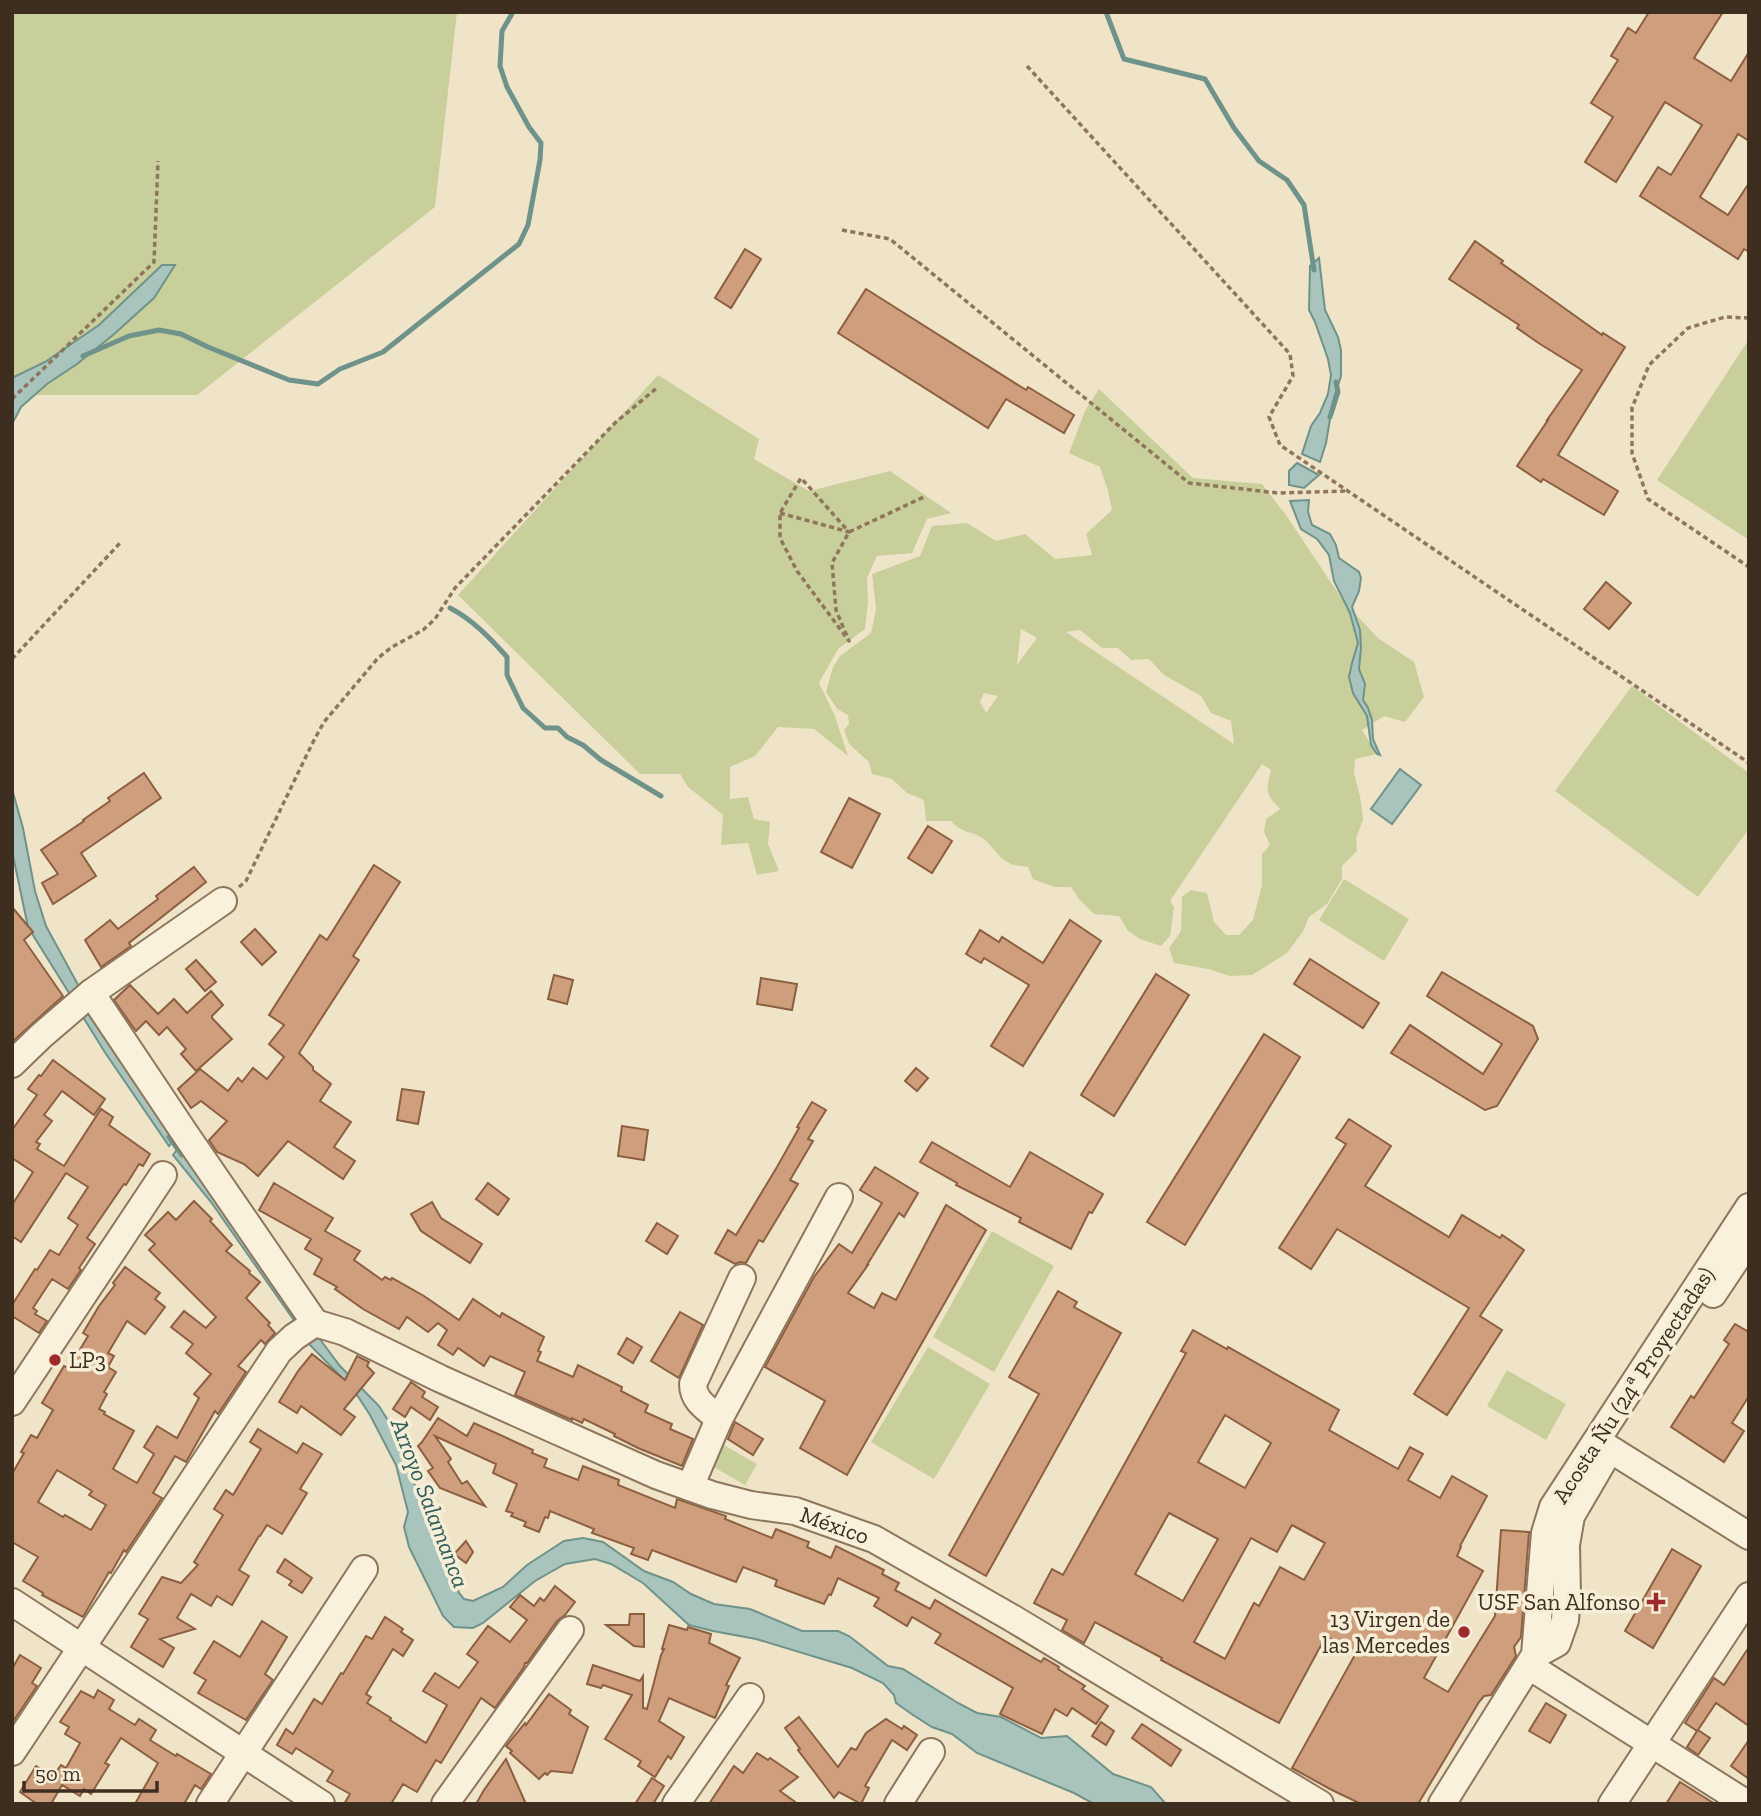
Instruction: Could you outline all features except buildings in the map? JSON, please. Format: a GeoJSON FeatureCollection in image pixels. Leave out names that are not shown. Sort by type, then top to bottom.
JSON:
{"type":"FeatureCollection","features":[{"type":"Feature","properties":{"kind":"street"},"geometry":{"type":"LineString","coordinates":[[12,1065],[91,993],[223,901]]}},
{"type":"Feature","properties":{"kind":"street"},"geometry":{"type":"LineString","coordinates":[[12,1752],[279,1351],[306,1329],[186,1135],[91,993]]}},
{"type":"Feature","properties":{"kind":"street"},"geometry":{"type":"LineString","coordinates":[[12,1402],[163,1175]]}},
{"type":"Feature","properties":{"kind":"street"},"geometry":{"type":"LineString","coordinates":[[690,1487],[719,1419],[839,1197]]}},
{"type":"Feature","properties":{"kind":"street","name":"Acosta Ñu (24ª Proyectadas)"},"geometry":{"type":"LineString","coordinates":[[1442,1804],[1532,1661],[1545,1533],[1553,1507],[1603,1445],[1745,1228]]}},
{"type":"Feature","properties":{"kind":"street"},"geometry":{"type":"LineString","coordinates":[[719,1419],[697,1400],[693,1384],[742,1278]]}},
{"type":"Feature","properties":{"kind":"street","name":"México"},"geometry":{"type":"LineString","coordinates":[[306,1329],[345,1332],[441,1379],[656,1475],[712,1495],[751,1505],[795,1511],[874,1539],[1012,1618],[1320,1804]]}},
{"type":"Feature","properties":{"kind":"street"},"geometry":{"type":"LineString","coordinates":[[1603,1445],[1749,1536]]}},
{"type":"Feature","properties":{"kind":"street"},"geometry":{"type":"LineString","coordinates":[[210,1804],[364,1569]]}},
{"type":"Feature","properties":{"kind":"street"},"geometry":{"type":"LineString","coordinates":[[1612,1804],[1749,1596]]}},
{"type":"Feature","properties":{"kind":"street"},"geometry":{"type":"LineString","coordinates":[[12,1602],[321,1804]]}},
{"type":"Feature","properties":{"kind":"street"},"geometry":{"type":"LineString","coordinates":[[444,1804],[570,1630]]}},
{"type":"Feature","properties":{"kind":"street"},"geometry":{"type":"LineString","coordinates":[[1532,1661],[1747,1804]]}},
{"type":"Feature","properties":{"kind":"street"},"geometry":{"type":"LineString","coordinates":[[676,1804],[750,1697]]}},
{"type":"Feature","properties":{"kind":"street"},"geometry":{"type":"LineString","coordinates":[[898,1804],[932,1752]]}},
{"type":"Feature","properties":{"kind":"path"},"geometry":{"type":"LineString","coordinates":[[1027,66],[1290,354],[1293,376],[1269,417],[1280,445],[1749,763]]}},
{"type":"Feature","properties":{"kind":"path"},"geometry":{"type":"LineString","coordinates":[[12,399],[154,262],[158,161]]}},
{"type":"Feature","properties":{"kind":"path"},"geometry":{"type":"LineString","coordinates":[[842,230],[890,239],[1189,483],[1278,493],[1347,491]]}},
{"type":"Feature","properties":{"kind":"path"},"geometry":{"type":"LineString","coordinates":[[1749,318],[1725,317],[1688,328],[1648,365],[1632,408],[1632,453],[1648,499],[1749,567]]}},
{"type":"Feature","properties":{"kind":"path"},"geometry":{"type":"LineString","coordinates":[[223,901],[246,881],[324,722],[368,670],[392,647],[423,630],[435,619],[455,588],[616,422],[658,387]]}},
{"type":"Feature","properties":{"kind":"path"},"geometry":{"type":"LineString","coordinates":[[849,532],[801,478],[780,513],[780,538],[797,571],[849,641],[836,610],[832,564],[849,532],[926,496]]}},
{"type":"Feature","properties":{"kind":"path"},"geometry":{"type":"LineString","coordinates":[[780,513],[849,532]]}},
{"type":"Feature","properties":{"kind":"path"},"geometry":{"type":"LineString","coordinates":[[12,659],[120,543]]}},
{"type":"Feature","properties":{"kind":"green space"},"geometry":{"type":"Polygon","coordinates":[[[12,12],[457,12],[435,207],[197,395],[12,395],[12,12]]]}},
{"type":"Feature","properties":{"kind":"green space"},"geometry":{"type":"Polygon","coordinates":[[[1749,339],[1749,540],[1657,480],[1749,339]]]}},
{"type":"Feature","properties":{"kind":"green space"},"geometry":{"type":"Polygon","coordinates":[[[658,375],[759,439],[754,459],[809,491],[890,471],[951,513],[927,519],[912,553],[877,556],[867,578],[865,629],[838,649],[819,683],[835,716],[848,756],[814,729],[778,727],[755,756],[730,767],[730,799],[748,797],[754,819],[770,822],[768,844],[779,871],[757,875],[748,843],[721,845],[723,815],[688,787],[680,774],[640,774],[458,595],[658,375]]]}},
{"type":"Feature","properties":{"kind":"green space"},"geometry":{"type":"Polygon","coordinates":[[[1099,389],[1193,478],[1262,484],[1344,602],[1378,638],[1414,662],[1424,697],[1405,722],[1384,716],[1362,730],[1377,754],[1355,759],[1354,773],[1363,820],[1356,838],[1357,851],[1342,866],[1342,879],[1327,904],[1309,917],[1304,930],[1287,953],[1252,975],[1230,976],[1174,963],[1169,948],[1181,931],[1182,897],[1191,890],[1207,893],[1214,922],[1226,935],[1239,935],[1253,920],[1262,885],[1262,854],[1270,845],[1264,832],[1266,819],[1280,809],[1268,791],[1271,770],[1262,764],[1170,901],[1174,907],[1170,936],[1161,946],[1140,939],[1128,931],[1119,916],[1094,914],[1071,887],[1054,887],[1033,879],[1028,867],[1007,862],[985,840],[951,821],[926,821],[924,800],[907,793],[892,779],[872,774],[869,762],[849,744],[844,730],[849,724],[848,715],[837,709],[826,692],[833,667],[840,656],[871,633],[876,609],[872,574],[920,556],[932,526],[967,523],[996,541],[1025,534],[1055,559],[1092,555],[1086,534],[1112,510],[1100,467],[1069,453],[1085,411],[1099,389]],[[1021,629],[1017,665],[1037,638],[1021,629]],[[1080,630],[1066,632],[1234,744],[1231,721],[1211,713],[1201,696],[1164,675],[1149,659],[1131,660],[1118,648],[1102,648],[1080,630]],[[984,693],[980,702],[986,713],[998,696],[984,693]]]}},
{"type":"Feature","properties":{"kind":"green space"},"geometry":{"type":"Polygon","coordinates":[[[1632,686],[1749,773],[1749,829],[1698,897],[1555,791],[1632,686]]]}},
{"type":"Feature","properties":{"kind":"green space"},"geometry":{"type":"Polygon","coordinates":[[[1344,879],[1409,919],[1384,961],[1319,920],[1344,879]]]}},
{"type":"Feature","properties":{"kind":"green space"},"geometry":{"type":"Polygon","coordinates":[[[992,1231],[1054,1266],[994,1372],[933,1337],[992,1231]]]}},
{"type":"Feature","properties":{"kind":"green space"},"geometry":{"type":"Polygon","coordinates":[[[928,1347],[990,1384],[934,1479],[871,1442],[928,1347]]]}},
{"type":"Feature","properties":{"kind":"green space"},"geometry":{"type":"Polygon","coordinates":[[[1507,1370],[1566,1404],[1546,1440],[1487,1406],[1507,1370]]]}},
{"type":"Feature","properties":{"kind":"green space"},"geometry":{"type":"Polygon","coordinates":[[[722,1444],[757,1464],[745,1485],[710,1465],[722,1444]]]}},
{"type":"Feature","properties":{"kind":"water"},"geometry":{"type":"Polygon","coordinates":[[[1319,258],[1325,310],[1341,350],[1341,376],[1320,462],[1302,454],[1311,426],[1328,394],[1331,375],[1328,359],[1309,310],[1310,266],[1319,258]]]}},
{"type":"Feature","properties":{"kind":"water"},"geometry":{"type":"Polygon","coordinates":[[[162,265],[175,265],[154,298],[113,335],[21,407],[12,424],[12,378],[45,362],[99,325],[162,265]]]}},
{"type":"Feature","properties":{"kind":"water"},"geometry":{"type":"Polygon","coordinates":[[[1297,463],[1319,475],[1304,488],[1289,485],[1289,471],[1297,463]]]}},
{"type":"Feature","properties":{"kind":"water"},"geometry":{"type":"Polygon","coordinates":[[[1309,500],[1308,512],[1312,525],[1330,534],[1339,558],[1359,572],[1361,578],[1352,607],[1360,630],[1359,669],[1365,684],[1363,700],[1372,720],[1373,739],[1380,755],[1371,745],[1367,716],[1353,693],[1349,677],[1358,643],[1350,613],[1334,581],[1329,555],[1317,539],[1301,529],[1290,501],[1309,500]]]}},
{"type":"Feature","properties":{"kind":"water"},"geometry":{"type":"Polygon","coordinates":[[[1400,769],[1421,785],[1392,824],[1371,809],[1400,769]]]}},
{"type":"Feature","properties":{"kind":"water"},"geometry":{"type":"Polygon","coordinates":[[[12,789],[23,828],[35,891],[46,926],[83,994],[74,1001],[28,927],[12,851],[12,789]]]}},
{"type":"Feature","properties":{"kind":"water"},"geometry":{"type":"Polygon","coordinates":[[[87,1000],[177,1136],[169,1146],[78,1009],[87,1000]]]}},
{"type":"Feature","properties":{"kind":"water"},"geometry":{"type":"Polygon","coordinates":[[[182,1143],[301,1314],[293,1319],[211,1202],[173,1155],[182,1143]]]}},
{"type":"Feature","properties":{"kind":"water"},"geometry":{"type":"Polygon","coordinates":[[[316,1334],[340,1366],[379,1406],[404,1446],[401,1458],[412,1469],[416,1490],[459,1593],[464,1599],[473,1601],[503,1587],[527,1565],[564,1541],[583,1538],[603,1542],[644,1571],[673,1582],[714,1604],[750,1609],[802,1631],[838,1631],[849,1636],[888,1666],[903,1669],[977,1713],[1001,1717],[1041,1738],[1067,1736],[1113,1774],[1151,1787],[1166,1804],[1094,1804],[977,1753],[952,1734],[932,1727],[896,1703],[894,1695],[883,1683],[852,1668],[756,1639],[689,1625],[643,1583],[611,1564],[595,1559],[565,1564],[535,1581],[473,1628],[454,1627],[443,1616],[409,1547],[404,1527],[408,1512],[396,1465],[353,1389],[308,1343],[316,1334]]]}},
{"type":"Feature","properties":{"kind":"waterway","name":"Arroyo Salamanca"},"geometry":{"type":"LineString","coordinates":[[83,356],[129,336],[159,330],[181,334],[289,380],[318,384],[340,369],[383,352],[519,244],[528,225],[541,143],[507,87],[500,66],[502,31],[513,12]]}},
{"type":"Feature","properties":{"kind":"waterway"},"geometry":{"type":"LineString","coordinates":[[1106,12],[1124,59],[1205,79],[1234,128],[1259,161],[1287,180],[1304,205],[1314,270]]}},
{"type":"Feature","properties":{"kind":"waterway"},"geometry":{"type":"LineString","coordinates":[[1330,417],[1338,392],[1336,382]]}},
{"type":"Feature","properties":{"kind":"waterway"},"geometry":{"type":"LineString","coordinates":[[450,608],[488,636],[507,657],[507,675],[523,708],[545,728],[558,728],[601,760],[661,796]]}},
{"type":"Feature","properties":{"kind":"waterway","name":"Arroyo Salamanca"},"geometry":{"type":"LineString","coordinates":[[169,1137],[182,1155]]}},
{"type":"Feature","properties":{"kind":"place","name":"LP3"},"geometry":{"type":"Point","coordinates":[55,1360]}},
{"type":"Feature","properties":{"kind":"place","name":"USF San Alfonso"},"geometry":{"type":"Point","coordinates":[1656,1602]}},
{"type":"Feature","properties":{"kind":"place","name":"13 Virgen de las Mercedes"},"geometry":{"type":"Point","coordinates":[1464,1632]}}]}
